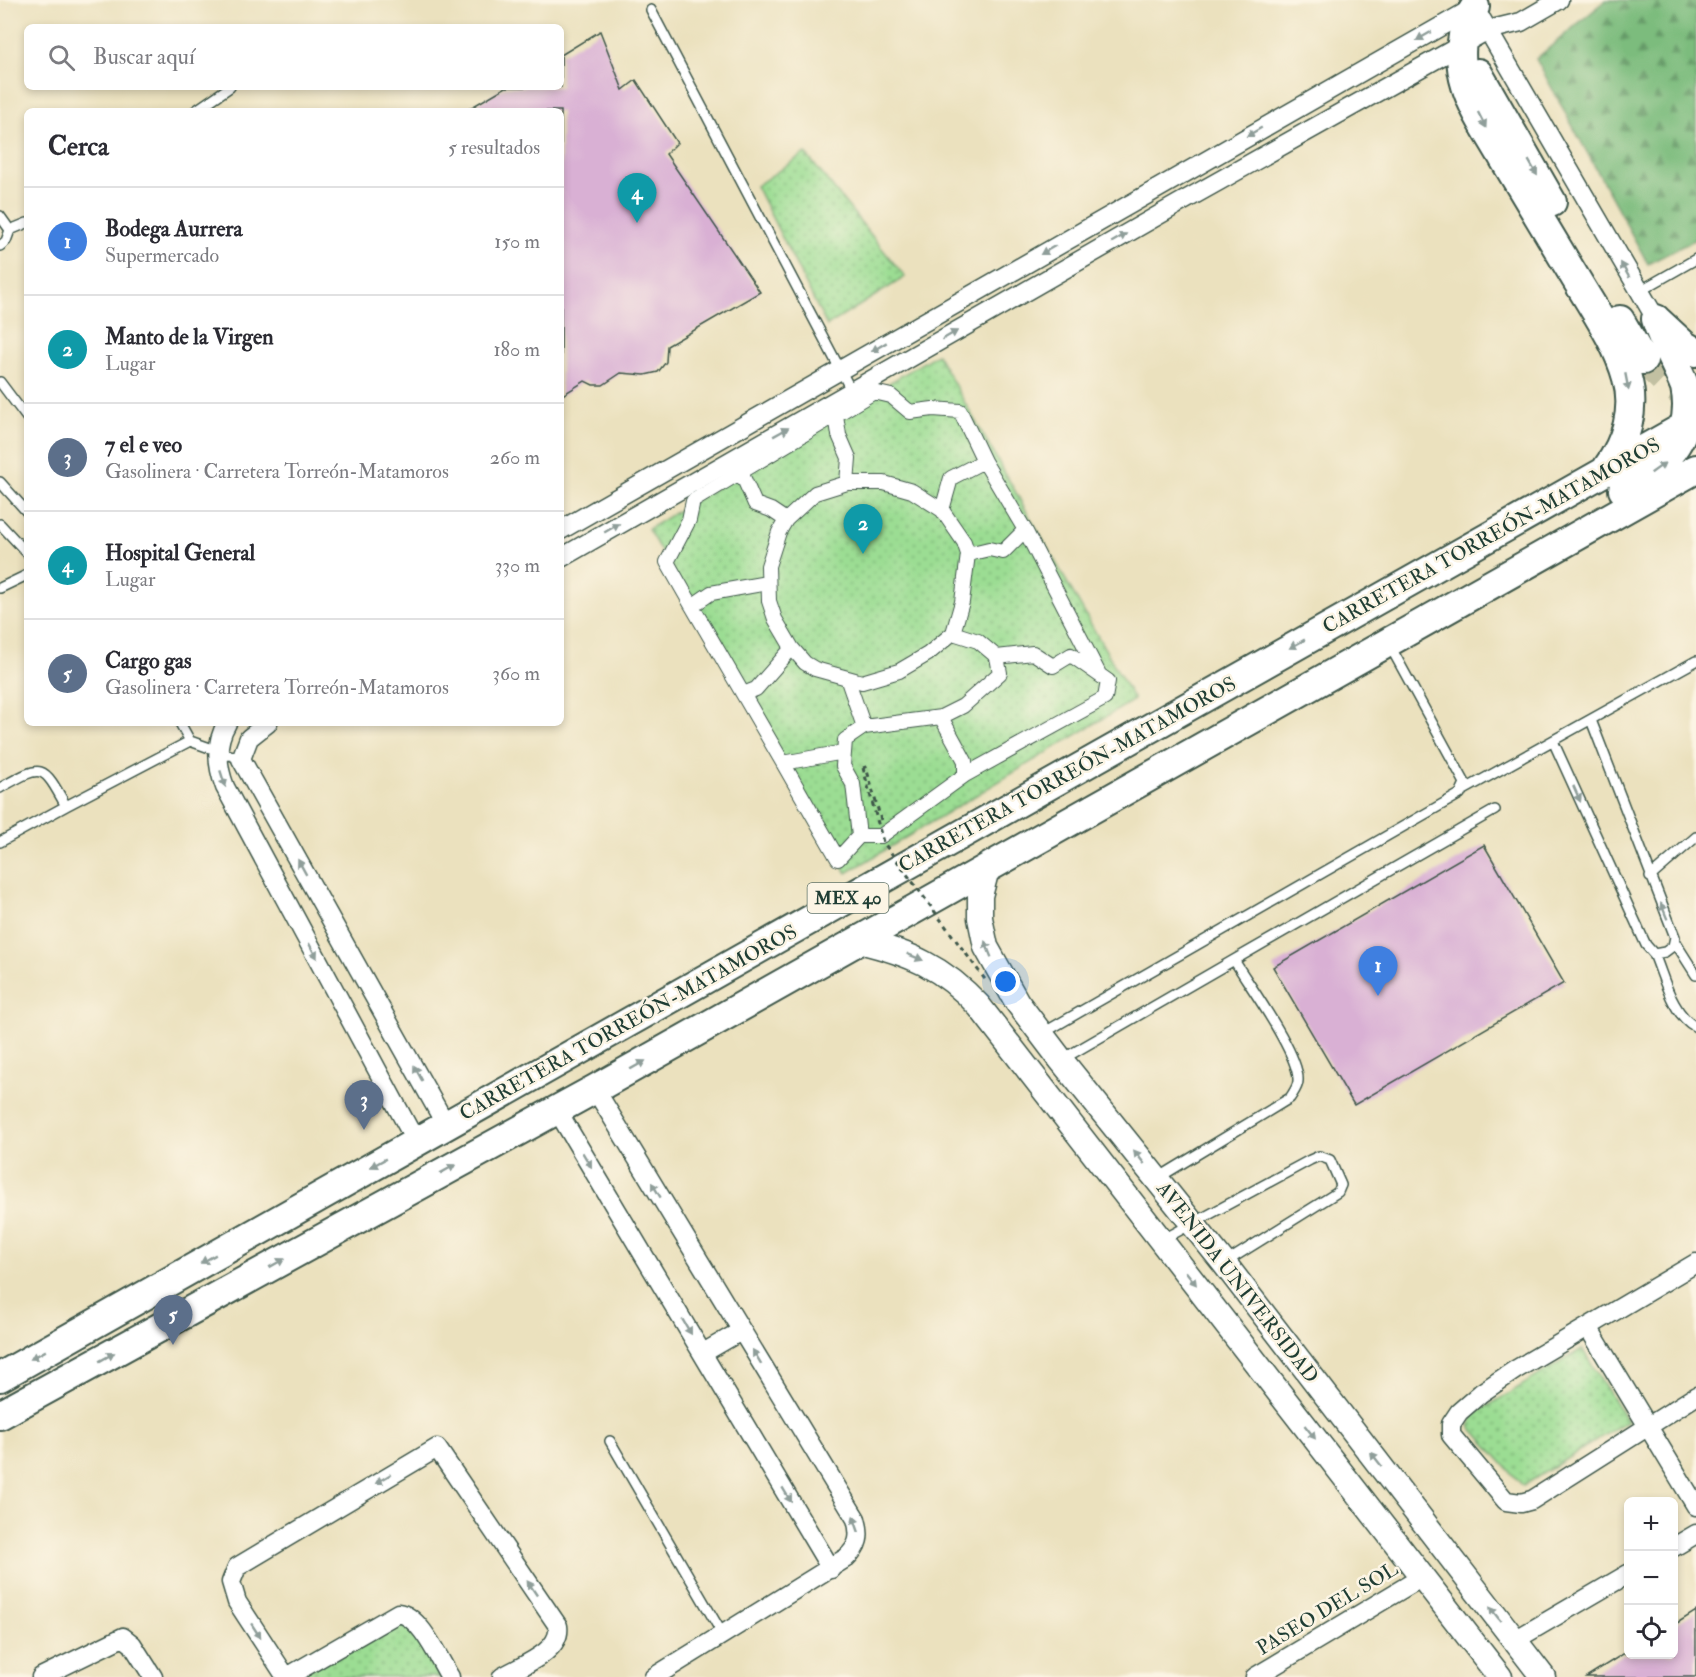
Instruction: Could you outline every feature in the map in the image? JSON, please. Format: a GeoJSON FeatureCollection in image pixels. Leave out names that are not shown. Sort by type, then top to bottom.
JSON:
{"type":"FeatureCollection","features":[{"type":"Feature","properties":{"kind":"highway"},"geometry":{"type":"LineString","coordinates":[[1478,12],[1465,25],[1462,45],[1463,71],[1474,105],[1597,315],[1619,356],[1628,379],[1627,432],[1620,449],[1605,470]]}},
{"type":"Feature","properties":{"kind":"highway"},"geometry":{"type":"LineString","coordinates":[[1462,45],[1643,360]]}},
{"type":"Feature","properties":{"kind":"highway"},"geometry":{"type":"LineString","coordinates":[[1656,319],[1684,345],[1696,352]]}},
{"type":"Feature","properties":{"kind":"highway"},"geometry":{"type":"LineString","coordinates":[[1473,596],[1487,576],[1506,560],[1668,460],[1684,439],[1692,422],[1685,388],[1664,346],[1656,319]]}},
{"type":"Feature","properties":{"kind":"highway","name":"CARRETERA TORREÓN-MATAMOROS"},"geometry":{"type":"LineString","coordinates":[[0,1377],[1692,422]]}},
{"type":"Feature","properties":{"kind":"highway","name":"MEX 40"},"geometry":{"type":"LineString","coordinates":[[0,1415],[595,1089],[1696,469]]}},
{"type":"Feature","properties":{"kind":"main road","name":"AVENIDA UNIVERSIDAD"},"geometry":{"type":"LineString","coordinates":[[987,869],[980,896],[980,918],[986,947],[1017,1002],[1060,1060],[1224,1263],[1543,1677]]}},
{"type":"Feature","properties":{"kind":"main road","name":"AVENIDA UNIVERSIDAD"},"geometry":{"type":"LineString","coordinates":[[859,941],[894,949],[925,962],[947,975],[979,1006],[1422,1577],[1492,1674]]}},
{"type":"Feature","properties":{"kind":"main road"},"geometry":{"type":"LineString","coordinates":[[1061,1113],[1088,1092]]}},
{"type":"Feature","properties":{"kind":"street"},"geometry":{"type":"LineString","coordinates":[[564,528],[1165,183],[1478,12],[1521,22],[1559,0]]}},
{"type":"Feature","properties":{"kind":"street"},"geometry":{"type":"LineString","coordinates":[[1478,12],[1638,292],[1656,319]]}},
{"type":"Feature","properties":{"kind":"street"},"geometry":{"type":"LineString","coordinates":[[564,556],[1178,204],[1462,45]]}},
{"type":"Feature","properties":{"kind":"street"},"geometry":{"type":"LineString","coordinates":[[1165,183],[1178,204]]}},
{"type":"Feature","properties":{"kind":"street"},"geometry":{"type":"LineString","coordinates":[[997,657],[1033,653],[1053,666],[1071,655],[1108,681],[1105,698],[965,775],[880,836],[859,836],[838,859],[667,562],[689,520],[693,501],[874,392],[891,396],[910,412],[933,409],[960,411],[984,461],[1025,530],[1098,672]]}},
{"type":"Feature","properties":{"kind":"street"},"geometry":{"type":"LineString","coordinates":[[836,414],[839,435],[849,458],[847,483]]}},
{"type":"Feature","properties":{"kind":"street"},"geometry":{"type":"LineString","coordinates":[[704,449],[715,469]]}},
{"type":"Feature","properties":{"kind":"street"},"geometry":{"type":"LineString","coordinates":[[942,510],[951,478],[984,461]]}},
{"type":"Feature","properties":{"kind":"street"},"geometry":{"type":"LineString","coordinates":[[741,472],[755,504],[771,510],[786,520]]}},
{"type":"Feature","properties":{"kind":"street"},"geometry":{"type":"LineString","coordinates":[[847,483],[884,483],[912,491],[942,510],[964,542],[968,554],[964,592],[953,633],[928,654],[899,671],[862,682],[815,669],[805,663],[792,648],[775,619],[767,583],[768,566],[779,532],[786,520],[815,493],[847,483]]}},
{"type":"Feature","properties":{"kind":"street"},"geometry":{"type":"LineString","coordinates":[[968,554],[989,549],[1003,552],[1025,530]]}},
{"type":"Feature","properties":{"kind":"street"},"geometry":{"type":"LineString","coordinates":[[692,606],[711,593],[767,583]]}},
{"type":"Feature","properties":{"kind":"street"},"geometry":{"type":"LineString","coordinates":[[859,836],[853,784],[843,766],[845,740],[864,727],[941,717],[963,706],[1000,673],[997,657],[978,641],[953,633]]}},
{"type":"Feature","properties":{"kind":"street"},"geometry":{"type":"LineString","coordinates":[[743,694],[756,688],[792,648]]}},
{"type":"Feature","properties":{"kind":"street"},"geometry":{"type":"LineString","coordinates":[[848,678],[864,727]]}},
{"type":"Feature","properties":{"kind":"street"},"geometry":{"type":"LineString","coordinates":[[941,717],[965,761],[965,775]]}},
{"type":"Feature","properties":{"kind":"street"},"geometry":{"type":"LineString","coordinates":[[225,726],[221,734],[218,750],[220,772],[225,787],[416,1142]]}},
{"type":"Feature","properties":{"kind":"street"},"geometry":{"type":"LineString","coordinates":[[264,726],[249,738],[242,759],[446,1125]]}},
{"type":"Feature","properties":{"kind":"street"},"geometry":{"type":"LineString","coordinates":[[783,763],[844,752]]}},
{"type":"Feature","properties":{"kind":"street"},"geometry":{"type":"LineString","coordinates":[[595,1089],[856,1519],[860,1531],[855,1550],[831,1569],[723,1635],[663,1675]]}},
{"type":"Feature","properties":{"kind":"street"},"geometry":{"type":"LineString","coordinates":[[556,1110],[831,1569]]}},
{"type":"Feature","properties":{"kind":"street"},"geometry":{"type":"LineString","coordinates":[[1696,1263],[1481,1393],[1459,1412],[1451,1424],[1451,1435],[1506,1501],[1521,1503],[1532,1500],[1696,1396]]}},
{"type":"Feature","properties":{"kind":"street"},"geometry":{"type":"LineString","coordinates":[[1588,1327],[1696,1506]]}},
{"type":"Feature","properties":{"kind":"street"},"geometry":{"type":"LineString","coordinates":[[703,1353],[741,1331]]}},
{"type":"Feature","properties":{"kind":"street"},"geometry":{"type":"LineString","coordinates":[[450,1677],[424,1633],[410,1616],[398,1613],[287,1677],[237,1602],[231,1582],[237,1567],[437,1448],[558,1626],[558,1638],[550,1648],[502,1677]]}},
{"type":"Feature","properties":{"kind":"street"},"geometry":{"type":"LineString","coordinates":[[1678,1545],[1696,1534]]}},
{"type":"Feature","properties":{"kind":"street","name":"PASEO DEL SOL"},"geometry":{"type":"LineString","coordinates":[[1255,1677],[1422,1577]]}},
{"type":"Feature","properties":{"kind":"street"},"geometry":{"type":"LineString","coordinates":[[1515,1640],[1624,1577]]}},
{"type":"Feature","properties":{"kind":"street"},"geometry":{"type":"LineString","coordinates":[[41,1677],[123,1637],[132,1644],[153,1677]]}},
{"type":"Feature","properties":{"kind":"lane"},"geometry":{"type":"LineString","coordinates":[[651,10],[852,392]]}},
{"type":"Feature","properties":{"kind":"lane"},"geometry":{"type":"LineString","coordinates":[[199,108],[226,90]]}},
{"type":"Feature","properties":{"kind":"lane"},"geometry":{"type":"LineString","coordinates":[[0,216],[10,230]]}},
{"type":"Feature","properties":{"kind":"lane"},"geometry":{"type":"LineString","coordinates":[[0,246],[6,241],[10,230],[24,224]]}},
{"type":"Feature","properties":{"kind":"lane"},"geometry":{"type":"LineString","coordinates":[[1638,292],[1696,259]]}},
{"type":"Feature","properties":{"kind":"lane"},"geometry":{"type":"LineString","coordinates":[[0,382],[24,414]]}},
{"type":"Feature","properties":{"kind":"lane"},"geometry":{"type":"LineString","coordinates":[[0,482],[24,509]]}},
{"type":"Feature","properties":{"kind":"lane"},"geometry":{"type":"LineString","coordinates":[[0,524],[24,550]]}},
{"type":"Feature","properties":{"kind":"lane"},"geometry":{"type":"LineString","coordinates":[[0,588],[24,576]]}},
{"type":"Feature","properties":{"kind":"lane"},"geometry":{"type":"LineString","coordinates":[[1388,644],[1465,783],[1462,791]]}},
{"type":"Feature","properties":{"kind":"lane"},"geometry":{"type":"LineString","coordinates":[[1041,1034],[1462,791],[1696,661]]}},
{"type":"Feature","properties":{"kind":"lane"},"geometry":{"type":"LineString","coordinates":[[1590,720],[1675,942],[1696,975]]}},
{"type":"Feature","properties":{"kind":"lane"},"geometry":{"type":"LineString","coordinates":[[182,726],[190,741],[242,759]]}},
{"type":"Feature","properties":{"kind":"lane"},"geometry":{"type":"LineString","coordinates":[[0,842],[190,741]]}},
{"type":"Feature","properties":{"kind":"lane"},"geometry":{"type":"LineString","coordinates":[[1553,741],[1679,1012],[1687,1022],[1696,1027]]}},
{"type":"Feature","properties":{"kind":"lane"},"geometry":{"type":"LineString","coordinates":[[0,788],[34,770],[43,771],[49,775],[66,806]]}},
{"type":"Feature","properties":{"kind":"lane"},"geometry":{"type":"LineString","coordinates":[[1060,1060],[1495,810]]}},
{"type":"Feature","properties":{"kind":"lane"},"geometry":{"type":"LineString","coordinates":[[1650,877],[1696,837]]}},
{"type":"Feature","properties":{"kind":"lane"},"geometry":{"type":"LineString","coordinates":[[1654,954],[1665,952],[1675,942]]}},
{"type":"Feature","properties":{"kind":"lane"},"geometry":{"type":"LineString","coordinates":[[1156,1179],[1290,1098],[1296,1089],[1296,1068],[1285,1044],[1234,960]]}},
{"type":"Feature","properties":{"kind":"lane"},"geometry":{"type":"LineString","coordinates":[[1162,1240],[1190,1222],[1310,1160],[1319,1156],[1330,1160],[1341,1185],[1338,1192],[1224,1263]]}},
{"type":"Feature","properties":{"kind":"lane"},"geometry":{"type":"LineString","coordinates":[[610,1441],[723,1635]]}},
{"type":"Feature","properties":{"kind":"path"},"geometry":{"type":"LineString","coordinates":[[884,833],[866,767],[863,768],[883,842],[987,982]]}},
{"type":"Feature","properties":{"kind":"green space"},"geometry":{"type":"Polygon","coordinates":[[[1606,0],[1696,0],[1696,239],[1648,264],[1536,59],[1606,0]]]}},
{"type":"Feature","properties":{"kind":"green space"},"geometry":{"type":"Polygon","coordinates":[[[805,153],[905,277],[827,326],[756,186],[805,153]]]}},
{"type":"Feature","properties":{"kind":"green space"},"geometry":{"type":"Polygon","coordinates":[[[937,354],[1134,700],[847,873],[648,529],[937,354]]]}},
{"type":"Feature","properties":{"kind":"green space"},"geometry":{"type":"Polygon","coordinates":[[[1582,1349],[1627,1421],[1523,1486],[1470,1426],[1473,1415],[1582,1349]]]}},
{"type":"Feature","properties":{"kind":"green space"},"geometry":{"type":"Polygon","coordinates":[[[404,1615],[446,1677],[294,1677],[404,1615]]]}},
{"type":"Feature","properties":{"kind":"building"},"geometry":{"type":"Polygon","coordinates":[[[600,31],[623,90],[636,80],[677,143],[666,154],[760,292],[667,346],[666,362],[658,372],[645,375],[621,373],[603,385],[593,385],[585,381],[564,394],[564,108],[470,108],[501,90],[564,90],[564,53],[600,31]]]}},
{"type":"Feature","properties":{"kind":"building"},"geometry":{"type":"Polygon","coordinates":[[[1484,845],[1564,983],[1354,1105],[1273,967],[1484,845]]]}},
{"type":"Feature","properties":{"kind":"building"},"geometry":{"type":"Polygon","coordinates":[[[1696,1611],[1696,1677],[1586,1677],[1623,1654],[1624,1659],[1678,1659],[1678,1622],[1696,1611]]]}},
{"type":"Feature","properties":{"kind":"tunnel"},"geometry":{"type":"LineString","coordinates":[[1643,360],[1671,387],[1696,398]]}},
{"type":"Feature","properties":{"kind":"place","name":"Hospital General"},"geometry":{"type":"Point","coordinates":[637,223]}},
{"type":"Feature","properties":{"kind":"place","name":"Manto de la Virgen"},"geometry":{"type":"Point","coordinates":[863,554]}},
{"type":"Feature","properties":{"kind":"place","name":"Bodega Aurrera"},"geometry":{"type":"Point","coordinates":[1378,996]}},
{"type":"Feature","properties":{"kind":"place","name":"7 el e veo"},"geometry":{"type":"Point","coordinates":[364,1130]}},
{"type":"Feature","properties":{"kind":"place","name":"Cargo gas"},"geometry":{"type":"Point","coordinates":[173,1345]}}]}
